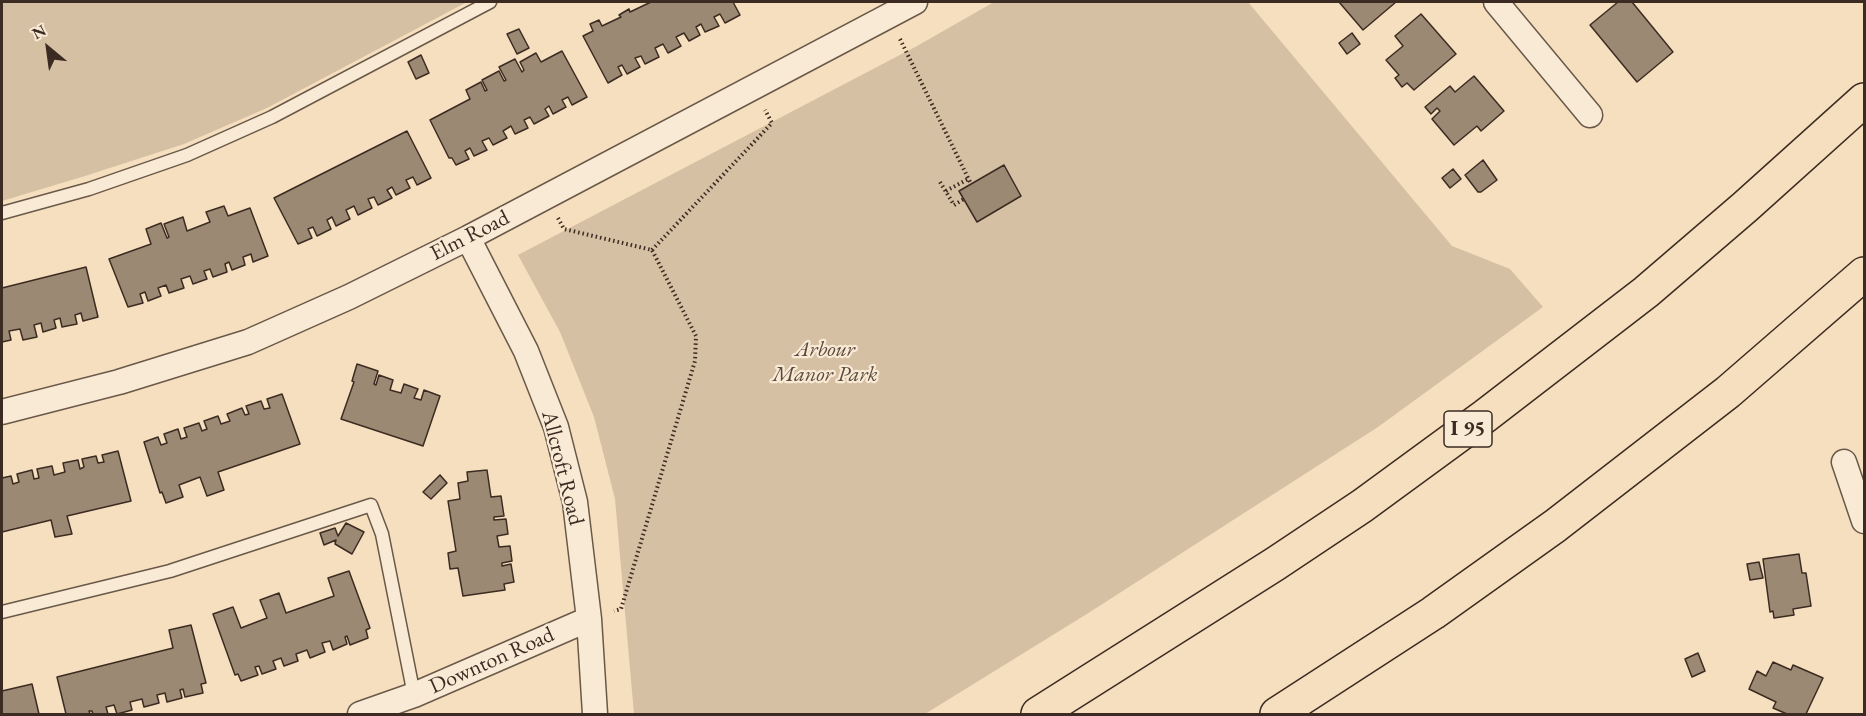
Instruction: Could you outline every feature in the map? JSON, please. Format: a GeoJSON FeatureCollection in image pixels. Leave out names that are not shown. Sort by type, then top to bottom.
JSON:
{"type":"FeatureCollection","features":[{"type":"Feature","properties":{"kind":"highway","name":"I 95"},"geometry":{"type":"LineString","coordinates":[[1038,714],[1275,564],[1362,506],[1459,436],[1646,292],[1864,100]]}},
{"type":"Feature","properties":{"kind":"highway"},"geometry":{"type":"LineString","coordinates":[[1277,714],[1433,613],[1555,526],[1728,392],[1864,274]]}},
{"type":"Feature","properties":{"kind":"street","name":"Elm Road"},"geometry":{"type":"LineString","coordinates":[[2,412],[119,382],[248,342],[349,297],[468,238],[915,2]]}},
{"type":"Feature","properties":{"kind":"street"},"geometry":{"type":"LineString","coordinates":[[1496,2],[1590,115]]}},
{"type":"Feature","properties":{"kind":"street","name":"Allcroft Road"},"geometry":{"type":"LineString","coordinates":[[468,238],[526,351],[556,427],[575,502],[589,619],[595,714]]}},
{"type":"Feature","properties":{"kind":"street"},"geometry":{"type":"LineString","coordinates":[[1844,462],[1864,521]]}},
{"type":"Feature","properties":{"kind":"street","name":"Downton Road"},"geometry":{"type":"LineString","coordinates":[[360,714],[414,695],[589,619]]}},
{"type":"Feature","properties":{"kind":"lane"},"geometry":{"type":"LineString","coordinates":[[2,213],[89,189],[187,155],[272,117],[490,2]]}},
{"type":"Feature","properties":{"kind":"lane"},"geometry":{"type":"LineString","coordinates":[[2,612],[170,571],[371,505],[382,534],[414,695]]}},
{"type":"Feature","properties":{"kind":"path"},"geometry":{"type":"LineString","coordinates":[[889,16],[971,184]]}},
{"type":"Feature","properties":{"kind":"path"},"geometry":{"type":"LineString","coordinates":[[652,250],[772,123],[754,87]]}},
{"type":"Feature","properties":{"kind":"path"},"geometry":{"type":"LineString","coordinates":[[946,191],[968,179]]}},
{"type":"Feature","properties":{"kind":"path"},"geometry":{"type":"LineString","coordinates":[[940,182],[954,205],[964,199]]}},
{"type":"Feature","properties":{"kind":"path"},"geometry":{"type":"LineString","coordinates":[[546,196],[564,229],[652,250],[696,336],[695,361],[621,609],[589,619]]}},
{"type":"Feature","properties":{"kind":"green space"},"geometry":{"type":"Polygon","coordinates":[[[2,2],[467,2],[267,108],[184,144],[2,201],[2,2]]]}},
{"type":"Feature","properties":{"kind":"green space","name":"Arbour Manor Park"},"geometry":{"type":"Polygon","coordinates":[[[994,2],[1248,2],[1452,246],[1510,269],[1543,307],[1378,427],[1090,612],[925,714],[634,714],[615,499],[594,417],[560,332],[518,255],[917,46],[994,2]]]}},
{"type":"Feature","properties":{"kind":"building"},"geometry":{"type":"Polygon","coordinates":[[[651,2],[733,2],[740,15],[725,23],[720,14],[714,17],[719,26],[705,32],[701,24],[696,27],[700,35],[689,41],[684,33],[676,37],[681,46],[668,53],[663,44],[655,48],[659,57],[645,64],[641,56],[635,58],[640,67],[627,74],[622,65],[618,67],[622,75],[608,83],[583,36],[593,31],[590,24],[599,20],[602,26],[621,17],[619,15],[629,9],[630,12],[651,2]]]}},
{"type":"Feature","properties":{"kind":"building"},"geometry":{"type":"Polygon","coordinates":[[[1339,2],[1396,2],[1363,30],[1339,2]]]}},
{"type":"Feature","properties":{"kind":"building"},"geometry":{"type":"Polygon","coordinates":[[[1618,2],[1632,2],[1673,52],[1637,82],[1590,25],[1618,2]]]}},
{"type":"Feature","properties":{"kind":"building"},"geometry":{"type":"Polygon","coordinates":[[[1421,14],[1456,54],[1414,90],[1407,83],[1402,87],[1395,78],[1399,75],[1386,60],[1403,46],[1395,36],[1421,14]]]}},
{"type":"Feature","properties":{"kind":"building"},"geometry":{"type":"Polygon","coordinates":[[[519,29],[529,48],[517,54],[507,34],[519,29]]]}},
{"type":"Feature","properties":{"kind":"building"},"geometry":{"type":"Polygon","coordinates":[[[1352,33],[1360,44],[1347,54],[1339,43],[1352,33]]]}},
{"type":"Feature","properties":{"kind":"building"},"geometry":{"type":"Polygon","coordinates":[[[562,51],[587,97],[572,105],[568,97],[562,100],[566,107],[553,114],[549,106],[545,109],[549,116],[534,124],[530,117],[524,120],[528,128],[515,134],[511,126],[503,131],[507,138],[493,145],[489,138],[482,141],[487,150],[474,156],[470,148],[465,151],[469,159],[456,165],[452,158],[449,158],[430,120],[470,99],[466,90],[481,82],[485,91],[487,90],[482,80],[499,71],[504,81],[506,80],[499,67],[515,59],[522,72],[524,70],[520,62],[536,53],[541,62],[562,51]]]}},
{"type":"Feature","properties":{"kind":"building"},"geometry":{"type":"Polygon","coordinates":[[[421,55],[429,73],[416,79],[408,62],[421,55]]]}},
{"type":"Feature","properties":{"kind":"building"},"geometry":{"type":"Polygon","coordinates":[[[1474,76],[1504,111],[1481,131],[1477,126],[1454,145],[1432,119],[1440,111],[1437,108],[1431,114],[1425,107],[1450,86],[1455,92],[1474,76]]]}},
{"type":"Feature","properties":{"kind":"building"},"geometry":{"type":"Polygon","coordinates":[[[407,131],[431,178],[417,185],[413,177],[406,180],[410,188],[396,195],[392,187],[387,190],[392,198],[378,205],[374,197],[368,199],[372,208],[358,215],[354,206],[346,210],[350,219],[336,226],[332,217],[327,220],[331,229],[317,236],[313,227],[308,229],[312,238],[298,244],[274,198],[407,131]]]}},
{"type":"Feature","properties":{"kind":"building"},"geometry":{"type":"Polygon","coordinates":[[[1483,160],[1497,180],[1478,192],[1465,175],[1483,160]]]}},
{"type":"Feature","properties":{"kind":"building"},"geometry":{"type":"Polygon","coordinates":[[[1004,165],[1021,196],[977,222],[959,191],[1004,165]]]}},
{"type":"Feature","properties":{"kind":"building"},"geometry":{"type":"Polygon","coordinates":[[[1453,169],[1461,179],[1450,188],[1442,178],[1453,169]]]}},
{"type":"Feature","properties":{"kind":"building"},"geometry":{"type":"Polygon","coordinates":[[[224,206],[228,216],[250,208],[268,256],[253,262],[251,254],[243,257],[245,265],[232,270],[229,262],[225,264],[227,272],[213,277],[210,269],[204,271],[207,279],[193,284],[190,276],[181,279],[184,288],[169,293],[166,285],[158,288],[161,296],[148,301],[145,292],[140,294],[143,303],[128,307],[109,259],[151,244],[146,229],[161,223],[167,238],[169,237],[164,224],[183,217],[187,231],[210,222],[206,212],[224,206]]]}},
{"type":"Feature","properties":{"kind":"building"},"geometry":{"type":"Polygon","coordinates":[[[86,267],[98,317],[83,321],[81,313],[75,315],[77,324],[62,327],[60,318],[54,320],[56,328],[43,332],[41,323],[34,325],[37,337],[23,340],[20,329],[9,331],[11,340],[2,342],[2,288],[86,267]]]}},
{"type":"Feature","properties":{"kind":"building"},"geometry":{"type":"Polygon","coordinates":[[[357,364],[378,371],[374,384],[376,385],[379,375],[393,380],[390,390],[401,393],[404,384],[418,389],[414,398],[421,400],[424,390],[440,396],[423,446],[341,419],[354,382],[352,381],[357,364]]]}},
{"type":"Feature","properties":{"kind":"building"},"geometry":{"type":"Polygon","coordinates":[[[282,394],[300,444],[218,472],[224,490],[207,496],[200,477],[179,485],[183,497],[166,503],[162,492],[160,493],[144,442],[158,437],[161,445],[167,443],[164,434],[178,429],[181,439],[187,437],[184,428],[199,423],[202,431],[207,429],[204,421],[218,416],[221,424],[230,421],[227,414],[242,408],[245,415],[249,414],[246,406],[261,401],[264,409],[270,408],[267,399],[282,394]]]}},
{"type":"Feature","properties":{"kind":"building"},"geometry":{"type":"Polygon","coordinates":[[[118,451],[131,501],[67,516],[72,534],[55,537],[51,520],[2,532],[2,478],[11,476],[13,484],[19,482],[17,474],[32,470],[34,479],[39,478],[37,469],[52,466],[54,475],[65,472],[63,463],[78,460],[80,469],[84,467],[82,459],[96,456],[98,463],[104,462],[102,455],[118,451]]]}},
{"type":"Feature","properties":{"kind":"building"},"geometry":{"type":"Polygon","coordinates":[[[487,470],[491,497],[501,496],[504,516],[494,517],[494,520],[506,519],[508,534],[497,536],[499,547],[510,546],[512,561],[502,563],[502,566],[511,564],[514,582],[504,584],[505,590],[463,596],[458,568],[450,569],[448,553],[456,551],[448,501],[460,499],[458,483],[468,481],[467,472],[487,470]]]}},
{"type":"Feature","properties":{"kind":"building"},"geometry":{"type":"Polygon","coordinates":[[[440,475],[447,483],[431,499],[423,492],[440,475]]]}},
{"type":"Feature","properties":{"kind":"building"},"geometry":{"type":"Polygon","coordinates":[[[346,523],[364,532],[352,554],[335,544],[336,540],[324,545],[320,533],[335,528],[338,536],[346,523]]]}},
{"type":"Feature","properties":{"kind":"building"},"geometry":{"type":"Polygon","coordinates":[[[1799,554],[1802,573],[1806,573],[1811,606],[1793,609],[1794,615],[1774,618],[1773,611],[1770,612],[1763,559],[1799,554]]]}},
{"type":"Feature","properties":{"kind":"building"},"geometry":{"type":"Polygon","coordinates":[[[1759,562],[1763,578],[1750,580],[1747,564],[1759,562]]]}},
{"type":"Feature","properties":{"kind":"building"},"geometry":{"type":"Polygon","coordinates":[[[349,571],[370,628],[366,630],[368,638],[350,645],[347,636],[345,637],[347,644],[333,650],[330,641],[322,643],[325,652],[310,658],[307,650],[296,654],[298,661],[284,666],[281,658],[273,661],[276,669],[262,674],[259,666],[255,667],[258,675],[241,681],[238,674],[235,675],[213,614],[233,607],[241,628],[267,618],[260,600],[279,593],[286,613],[334,596],[328,578],[349,571]]]}},
{"type":"Feature","properties":{"kind":"building"},"geometry":{"type":"Polygon","coordinates":[[[191,625],[206,683],[201,684],[203,693],[185,697],[183,689],[180,690],[182,698],[167,702],[165,693],[157,695],[159,703],[144,707],[142,699],[130,702],[132,710],[117,714],[114,705],[106,707],[108,714],[93,714],[89,711],[90,714],[66,714],[57,677],[173,648],[169,630],[191,625]]]}},
{"type":"Feature","properties":{"kind":"building"},"geometry":{"type":"Polygon","coordinates":[[[1698,653],[1705,671],[1692,677],[1685,659],[1698,653]]]}},
{"type":"Feature","properties":{"kind":"building"},"geometry":{"type":"Polygon","coordinates":[[[1773,662],[1791,670],[1793,665],[1823,678],[1806,714],[1787,714],[1773,708],[1776,702],[1749,689],[1757,671],[1766,676],[1773,662]]]}},
{"type":"Feature","properties":{"kind":"building"},"geometry":{"type":"Polygon","coordinates":[[[32,684],[39,714],[2,714],[2,691],[32,684]]]}}]}
